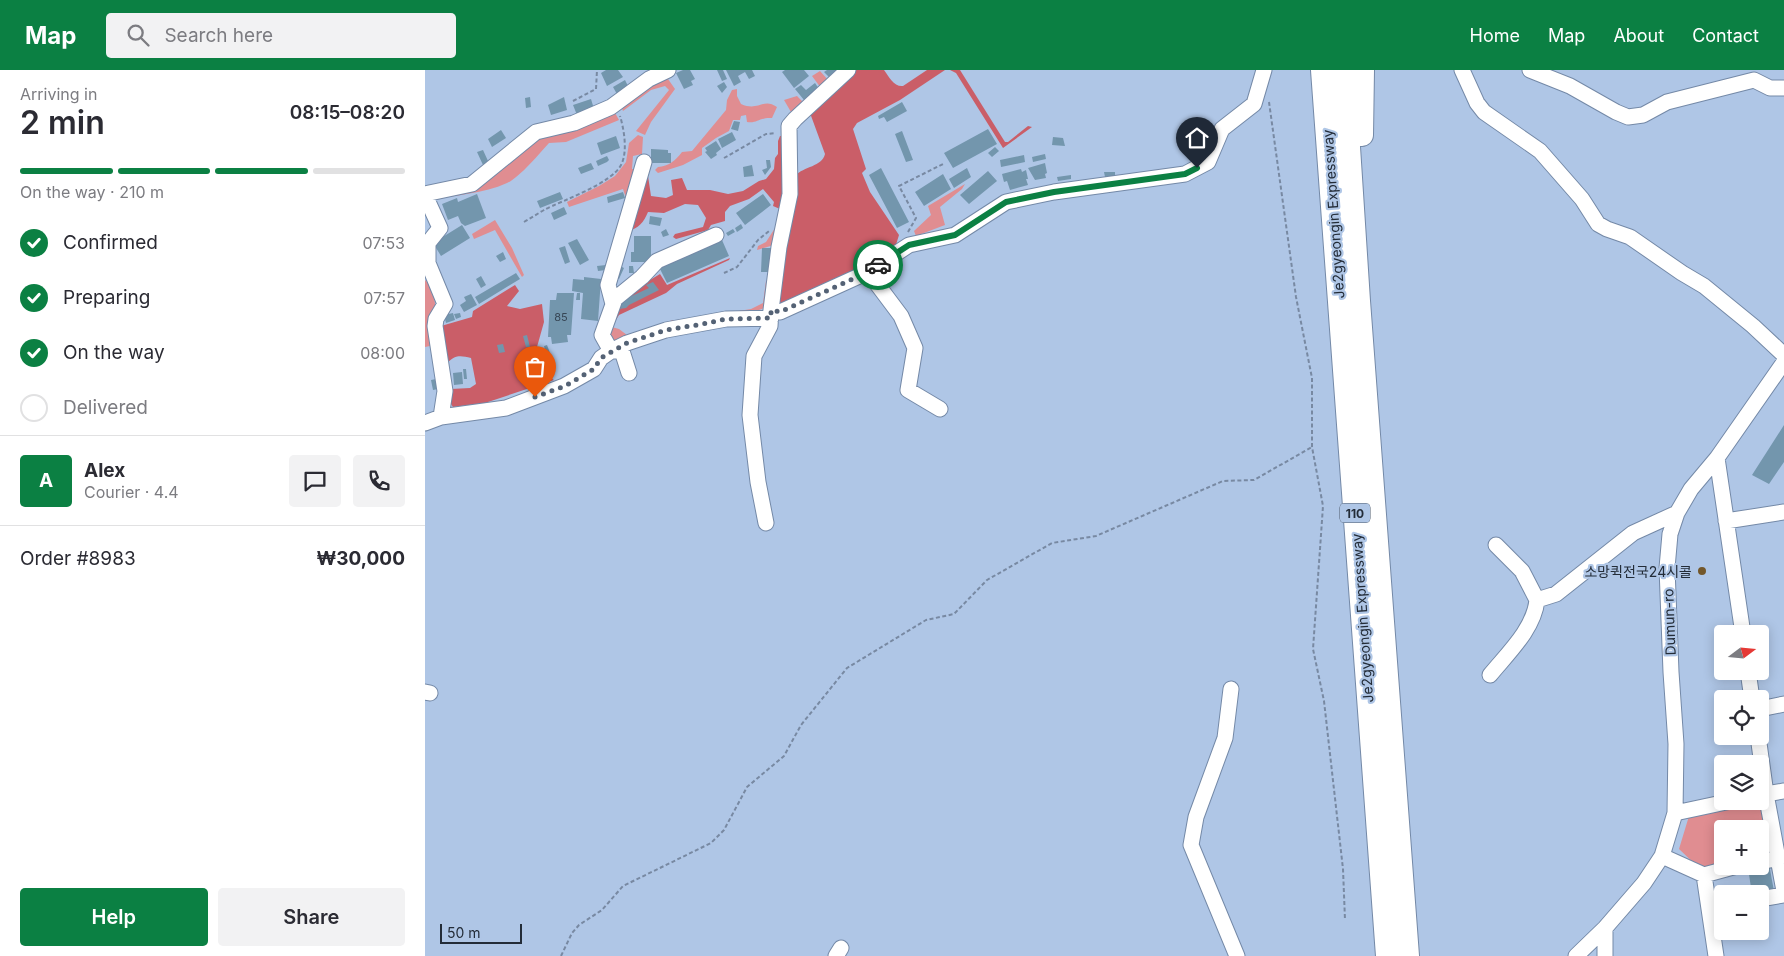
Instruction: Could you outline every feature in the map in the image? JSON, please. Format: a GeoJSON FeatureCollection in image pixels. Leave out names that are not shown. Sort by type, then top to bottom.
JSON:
{"type":"FeatureCollection","features":[{"type":"Feature","properties":{"kind":"highway","name":"Je2gyeongin Expressway"},"geometry":{"type":"LineString","coordinates":[[1323,70],[1387,956]]}},
{"type":"Feature","properties":{"kind":"highway","name":"Je2gyeongin Expressway"},"geometry":{"type":"LineString","coordinates":[[1344,70],[1359,301],[1408,956]]}},
{"type":"Feature","properties":{"kind":"highway"},"geometry":{"type":"LineString","coordinates":[[1359,301],[1363,70]]}},
{"type":"Feature","properties":{"kind":"street"},"geometry":{"type":"LineString","coordinates":[[441,417],[445,391],[435,326],[436,319],[445,304],[428,263],[428,244],[440,228],[425,194],[472,184],[536,132],[574,123],[616,104],[649,79],[669,70]]}},
{"type":"Feature","properties":{"kind":"street"},"geometry":{"type":"LineString","coordinates":[[765,523],[750,416],[754,356],[770,326],[779,247],[790,194],[789,126],[848,70]]}},
{"type":"Feature","properties":{"kind":"street"},"geometry":{"type":"LineString","coordinates":[[425,423],[441,417],[506,408],[565,386],[594,369],[601,358],[611,351],[627,343],[666,330],[726,319],[780,312],[868,272],[907,246],[955,235],[1006,202],[1054,192],[1185,174],[1208,162],[1222,129],[1254,104],[1264,70]]}},
{"type":"Feature","properties":{"kind":"street"},"geometry":{"type":"LineString","coordinates":[[1462,70],[1477,103],[1484,112],[1540,151],[1582,199],[1598,224],[1607,230],[1630,237],[1704,286],[1753,326],[1784,355]]}},
{"type":"Feature","properties":{"kind":"street"},"geometry":{"type":"LineString","coordinates":[[1530,70],[1570,86],[1628,117],[1643,115],[1667,102],[1754,75],[1770,88],[1784,88]]}},
{"type":"Feature","properties":{"kind":"street"},"geometry":{"type":"LineString","coordinates":[[613,304],[608,285],[644,162]]}},
{"type":"Feature","properties":{"kind":"street"},"geometry":{"type":"LineString","coordinates":[[611,351],[602,335],[615,298],[642,277],[657,261],[716,234]]}},
{"type":"Feature","properties":{"kind":"street"},"geometry":{"type":"LineString","coordinates":[[868,272],[901,316],[915,348],[908,390],[939,409]]}},
{"type":"Feature","properties":{"kind":"street"},"geometry":{"type":"LineString","coordinates":[[611,351],[622,351],[629,373]]}},
{"type":"Feature","properties":{"kind":"street","name":"Dumun-ro"},"geometry":{"type":"LineString","coordinates":[[1576,956],[1605,928],[1644,884],[1662,856],[1675,813],[1676,744],[1667,568],[1670,534],[1677,513],[1691,489],[1717,458],[1784,362]]}},
{"type":"Feature","properties":{"kind":"street"},"geometry":{"type":"LineString","coordinates":[[1717,458],[1742,625]]}},
{"type":"Feature","properties":{"kind":"street"},"geometry":{"type":"LineString","coordinates":[[1726,521],[1784,512]]}},
{"type":"Feature","properties":{"kind":"street"},"geometry":{"type":"LineString","coordinates":[[1537,600],[1556,594],[1633,533],[1677,513]]}},
{"type":"Feature","properties":{"kind":"street"},"geometry":{"type":"LineString","coordinates":[[1490,675],[1529,626],[1536,611],[1537,600],[1522,571],[1496,545]]}},
{"type":"Feature","properties":{"kind":"street"},"geometry":{"type":"LineString","coordinates":[[1231,689],[1225,738],[1196,817],[1191,846],[1237,956]]}},
{"type":"Feature","properties":{"kind":"street"},"geometry":{"type":"LineString","coordinates":[[1769,706],[1784,704]]}},
{"type":"Feature","properties":{"kind":"street"},"geometry":{"type":"LineString","coordinates":[[1769,794],[1784,791]]}},
{"type":"Feature","properties":{"kind":"street"},"geometry":{"type":"LineString","coordinates":[[1675,813],[1714,805]]}},
{"type":"Feature","properties":{"kind":"street"},"geometry":{"type":"LineString","coordinates":[[1767,810],[1779,858],[1784,891]]}},
{"type":"Feature","properties":{"kind":"street"},"geometry":{"type":"LineString","coordinates":[[1662,856],[1704,875],[1714,872]]}},
{"type":"Feature","properties":{"kind":"street"},"geometry":{"type":"LineString","coordinates":[[1769,860],[1779,858]]}},
{"type":"Feature","properties":{"kind":"street"},"geometry":{"type":"LineString","coordinates":[[1704,875],[1714,902]]}},
{"type":"Feature","properties":{"kind":"street"},"geometry":{"type":"LineString","coordinates":[[1769,898],[1784,895]]}},
{"type":"Feature","properties":{"kind":"street"},"geometry":{"type":"LineString","coordinates":[[1605,928],[1605,956]]}},
{"type":"Feature","properties":{"kind":"street"},"geometry":{"type":"LineString","coordinates":[[1716,940],[1716,956]]}},
{"type":"Feature","properties":{"kind":"path"},"geometry":{"type":"LineString","coordinates":[[573,101],[596,89],[597,70]]}},
{"type":"Feature","properties":{"kind":"path"},"geometry":{"type":"LineString","coordinates":[[1269,100],[1296,297],[1312,378],[1312,447],[1323,506],[1313,649],[1324,702],[1343,869],[1345,920]]}},
{"type":"Feature","properties":{"kind":"path"},"geometry":{"type":"LineString","coordinates":[[524,222],[543,210],[583,192],[613,175],[622,165],[625,143],[624,129],[616,104]]}},
{"type":"Feature","properties":{"kind":"path"},"geometry":{"type":"LineString","coordinates":[[724,158],[766,134],[789,131]]}},
{"type":"Feature","properties":{"kind":"path"},"geometry":{"type":"LineString","coordinates":[[907,246],[904,239],[916,218],[899,186],[943,164]]}},
{"type":"Feature","properties":{"kind":"path"},"geometry":{"type":"LineString","coordinates":[[724,273],[737,268],[758,240],[786,217]]}},
{"type":"Feature","properties":{"kind":"path"},"geometry":{"type":"LineString","coordinates":[[561,956],[572,933],[579,925],[602,910],[623,886],[711,843],[724,830],[747,787],[784,756],[801,725],[847,668],[926,620],[954,614],[987,580],[1052,543],[1096,536],[1223,481],[1254,480],[1312,447]]}},
{"type":"Feature","properties":{"kind":"shaded area"},"geometry":{"type":"Polygon","coordinates":[[[839,70],[843,70],[793,113],[791,112],[784,100],[797,96],[804,103],[821,88],[812,76],[820,71],[828,80],[839,70]]]}},
{"type":"Feature","properties":{"kind":"shaded area"},"geometry":{"type":"Polygon","coordinates":[[[854,70],[884,70],[894,83],[903,86],[927,70],[945,70],[900,100],[857,123],[853,129],[866,169],[862,173],[870,192],[899,235],[895,248],[888,252],[880,250],[876,252],[875,258],[869,263],[782,307],[776,301],[795,176],[820,162],[825,154],[810,113],[854,70]]]}},
{"type":"Feature","properties":{"kind":"shaded area"},"geometry":{"type":"Polygon","coordinates":[[[950,70],[960,70],[1005,142],[1008,142],[1028,126],[1032,127],[1003,148],[956,73],[950,70]]]}},
{"type":"Feature","properties":{"kind":"shaded area"},"geometry":{"type":"Polygon","coordinates":[[[668,79],[675,89],[651,122],[645,135],[636,131],[669,90],[665,86],[651,90],[623,111],[621,106],[652,85],[668,79]]]}},
{"type":"Feature","properties":{"kind":"shaded area"},"geometry":{"type":"Polygon","coordinates":[[[737,89],[737,96],[741,104],[752,106],[768,103],[777,107],[772,118],[747,122],[746,115],[741,116],[740,120],[733,120],[729,131],[702,148],[702,155],[683,165],[658,173],[655,170],[658,167],[671,162],[682,152],[692,151],[726,110],[727,100],[732,90],[737,89]]]}},
{"type":"Feature","properties":{"kind":"shaded area"},"geometry":{"type":"Polygon","coordinates":[[[614,111],[619,120],[566,142],[549,143],[512,181],[479,192],[431,201],[536,134],[614,111]]]}},
{"type":"Feature","properties":{"kind":"shaded area"},"geometry":{"type":"Polygon","coordinates":[[[638,135],[643,137],[642,154],[633,156],[632,169],[639,169],[626,198],[623,189],[569,207],[567,202],[615,176],[626,162],[629,143],[638,135]]]}},
{"type":"Feature","properties":{"kind":"shaded area"},"geometry":{"type":"Polygon","coordinates":[[[780,136],[784,136],[788,185],[780,209],[773,206],[774,202],[763,189],[749,199],[730,206],[725,212],[725,221],[711,225],[708,230],[676,239],[673,237],[675,234],[703,227],[706,218],[698,205],[685,204],[664,213],[648,212],[645,219],[635,229],[628,231],[644,176],[648,176],[651,196],[666,198],[673,195],[671,180],[682,178],[687,190],[710,190],[728,194],[743,191],[766,179],[774,169],[780,136]]]}},
{"type":"Feature","properties":{"kind":"shaded area"},"geometry":{"type":"Polygon","coordinates":[[[965,184],[962,189],[940,207],[945,225],[916,236],[914,231],[931,215],[928,206],[965,184]]]}},
{"type":"Feature","properties":{"kind":"shaded area"},"geometry":{"type":"Polygon","coordinates":[[[495,220],[512,248],[524,275],[522,277],[495,230],[474,239],[472,234],[495,220]]]}},
{"type":"Feature","properties":{"kind":"shaded area"},"geometry":{"type":"Polygon","coordinates":[[[775,228],[779,228],[774,245],[757,250],[758,246],[766,242],[775,228]]]}},
{"type":"Feature","properties":{"kind":"shaded area"},"geometry":{"type":"Polygon","coordinates":[[[730,258],[677,284],[666,293],[619,315],[614,323],[617,300],[660,274],[667,285],[730,258]]]}},
{"type":"Feature","properties":{"kind":"shaded area"},"geometry":{"type":"Polygon","coordinates":[[[769,277],[766,306],[762,309],[743,315],[612,344],[608,326],[619,329],[627,335],[673,320],[751,309],[763,303],[766,281],[769,277]]]}},
{"type":"Feature","properties":{"kind":"shaded area"},"geometry":{"type":"Polygon","coordinates":[[[425,280],[433,293],[436,320],[435,345],[425,347],[425,280]]]}},
{"type":"Feature","properties":{"kind":"shaded area"},"geometry":{"type":"Polygon","coordinates":[[[515,285],[519,291],[507,306],[520,309],[542,304],[544,322],[537,347],[545,374],[554,380],[485,403],[453,407],[449,401],[451,389],[470,388],[476,384],[471,358],[458,356],[447,363],[441,326],[472,317],[473,311],[515,285]]]}},
{"type":"Feature","properties":{"kind":"shaded area"},"geometry":{"type":"Polygon","coordinates":[[[1720,810],[1764,810],[1765,820],[1714,820],[1714,865],[1699,868],[1679,849],[1689,816],[1720,810]]]}},
{"type":"Feature","properties":{"kind":"shaded area"},"geometry":{"type":"Polygon","coordinates":[[[1769,838],[1772,854],[1769,855],[1769,838]]]}},
{"type":"Feature","properties":{"kind":"building"},"geometry":{"type":"Polygon","coordinates":[[[606,70],[618,70],[623,77],[607,86],[601,73],[606,70]]]}},
{"type":"Feature","properties":{"kind":"building"},"geometry":{"type":"Polygon","coordinates":[[[690,70],[695,79],[691,81],[693,85],[684,89],[676,73],[690,70]]]}},
{"type":"Feature","properties":{"kind":"building"},"geometry":{"type":"Polygon","coordinates":[[[717,70],[723,70],[727,79],[722,81],[717,70]]]}},
{"type":"Feature","properties":{"kind":"building"},"geometry":{"type":"Polygon","coordinates":[[[726,70],[752,70],[755,76],[749,79],[745,72],[738,76],[741,82],[734,86],[726,70]]]}},
{"type":"Feature","properties":{"kind":"building"},"geometry":{"type":"Polygon","coordinates":[[[785,70],[804,70],[809,76],[794,88],[782,72],[785,70]]]}},
{"type":"Feature","properties":{"kind":"building"},"geometry":{"type":"Polygon","coordinates":[[[827,70],[837,70],[829,77],[824,72],[827,70]]]}},
{"type":"Feature","properties":{"kind":"building"},"geometry":{"type":"Polygon","coordinates":[[[625,80],[630,90],[618,96],[613,87],[625,80]]]}},
{"type":"Feature","properties":{"kind":"building"},"geometry":{"type":"Polygon","coordinates":[[[724,82],[727,87],[722,93],[717,86],[724,82]]]}},
{"type":"Feature","properties":{"kind":"building"},"geometry":{"type":"Polygon","coordinates":[[[815,83],[819,89],[804,100],[795,89],[801,85],[806,90],[815,83]]]}},
{"type":"Feature","properties":{"kind":"building"},"geometry":{"type":"Polygon","coordinates":[[[530,97],[531,107],[526,108],[525,98],[530,97]]]}},
{"type":"Feature","properties":{"kind":"building"},"geometry":{"type":"Polygon","coordinates":[[[564,97],[567,110],[551,115],[548,105],[564,97]]]}},
{"type":"Feature","properties":{"kind":"building"},"geometry":{"type":"Polygon","coordinates":[[[591,99],[594,109],[577,115],[573,105],[591,99]]]}},
{"type":"Feature","properties":{"kind":"building"},"geometry":{"type":"Polygon","coordinates":[[[902,102],[907,111],[887,122],[884,117],[879,119],[878,116],[902,102]]]}},
{"type":"Feature","properties":{"kind":"building"},"geometry":{"type":"Polygon","coordinates":[[[734,121],[740,122],[738,131],[731,129],[734,121]]]}},
{"type":"Feature","properties":{"kind":"building"},"geometry":{"type":"Polygon","coordinates":[[[988,129],[997,144],[953,168],[944,153],[988,129]]]}},
{"type":"Feature","properties":{"kind":"building"},"geometry":{"type":"Polygon","coordinates":[[[501,130],[506,138],[492,147],[488,139],[501,130]]]}},
{"type":"Feature","properties":{"kind":"building"},"geometry":{"type":"Polygon","coordinates":[[[902,131],[913,160],[906,162],[895,134],[902,131]]]}},
{"type":"Feature","properties":{"kind":"building"},"geometry":{"type":"Polygon","coordinates":[[[732,132],[736,140],[722,148],[718,139],[732,132]]]}},
{"type":"Feature","properties":{"kind":"building"},"geometry":{"type":"Polygon","coordinates":[[[616,136],[620,148],[601,155],[597,143],[616,136]]]}},
{"type":"Feature","properties":{"kind":"building"},"geometry":{"type":"Polygon","coordinates":[[[1053,137],[1063,138],[1065,146],[1052,145],[1053,137]]]}},
{"type":"Feature","properties":{"kind":"building"},"geometry":{"type":"Polygon","coordinates":[[[716,141],[721,149],[711,159],[705,152],[707,151],[705,148],[716,141]]]}},
{"type":"Feature","properties":{"kind":"building"},"geometry":{"type":"Polygon","coordinates":[[[995,147],[999,151],[992,157],[988,153],[995,147]]]}},
{"type":"Feature","properties":{"kind":"building"},"geometry":{"type":"Polygon","coordinates":[[[651,149],[668,150],[668,153],[671,153],[671,163],[651,163],[651,149]]]}},
{"type":"Feature","properties":{"kind":"building"},"geometry":{"type":"Polygon","coordinates":[[[483,150],[488,161],[483,165],[477,152],[483,150]]]}},
{"type":"Feature","properties":{"kind":"building"},"geometry":{"type":"Polygon","coordinates":[[[1045,154],[1046,159],[1033,162],[1032,157],[1045,154]]]}},
{"type":"Feature","properties":{"kind":"building"},"geometry":{"type":"Polygon","coordinates":[[[1024,155],[1025,162],[1001,167],[1000,160],[1024,155]]]}},
{"type":"Feature","properties":{"kind":"building"},"geometry":{"type":"Polygon","coordinates":[[[607,156],[609,160],[598,166],[596,161],[607,156]]]}},
{"type":"Feature","properties":{"kind":"building"},"geometry":{"type":"Polygon","coordinates":[[[766,160],[770,160],[771,167],[765,175],[762,170],[767,168],[766,160]]]}},
{"type":"Feature","properties":{"kind":"building"},"geometry":{"type":"Polygon","coordinates":[[[591,163],[594,169],[581,174],[578,168],[591,163]]]}},
{"type":"Feature","properties":{"kind":"building"},"geometry":{"type":"Polygon","coordinates":[[[1045,163],[1046,178],[1035,180],[1028,168],[1045,163]]]}},
{"type":"Feature","properties":{"kind":"building"},"geometry":{"type":"Polygon","coordinates":[[[752,165],[754,176],[744,177],[743,167],[752,165]]]}},
{"type":"Feature","properties":{"kind":"building"},"geometry":{"type":"Polygon","coordinates":[[[881,168],[909,222],[897,228],[869,175],[881,168]]]}},
{"type":"Feature","properties":{"kind":"building"},"geometry":{"type":"Polygon","coordinates":[[[967,168],[971,177],[954,188],[949,179],[967,168]]]}},
{"type":"Feature","properties":{"kind":"building"},"geometry":{"type":"Polygon","coordinates":[[[1021,169],[1022,172],[1026,170],[1028,185],[1010,190],[1007,181],[1004,182],[1002,174],[1021,169]]]}},
{"type":"Feature","properties":{"kind":"building"},"geometry":{"type":"Polygon","coordinates":[[[988,171],[997,181],[969,204],[960,195],[988,171]]]}},
{"type":"Feature","properties":{"kind":"building"},"geometry":{"type":"Polygon","coordinates":[[[1104,172],[1115,172],[1115,177],[1105,177],[1104,172]]]}},
{"type":"Feature","properties":{"kind":"building"},"geometry":{"type":"Polygon","coordinates":[[[943,174],[951,189],[924,206],[915,192],[943,174]]]}},
{"type":"Feature","properties":{"kind":"building"},"geometry":{"type":"Polygon","coordinates":[[[1071,175],[1071,179],[1058,181],[1057,177],[1071,175]]]}},
{"type":"Feature","properties":{"kind":"building"},"geometry":{"type":"Polygon","coordinates":[[[560,192],[563,199],[540,208],[537,201],[560,192]]]}},
{"type":"Feature","properties":{"kind":"building"},"geometry":{"type":"Polygon","coordinates":[[[623,192],[625,198],[608,203],[607,197],[623,192]]]}},
{"type":"Feature","properties":{"kind":"building"},"geometry":{"type":"Polygon","coordinates":[[[477,194],[486,218],[465,226],[461,223],[458,216],[448,220],[442,204],[457,198],[458,202],[477,194]]]}},
{"type":"Feature","properties":{"kind":"building"},"geometry":{"type":"Polygon","coordinates":[[[763,194],[771,205],[745,225],[736,213],[763,194]]]}},
{"type":"Feature","properties":{"kind":"building"},"geometry":{"type":"Polygon","coordinates":[[[564,207],[567,214],[554,220],[551,213],[564,207]]]}},
{"type":"Feature","properties":{"kind":"building"},"geometry":{"type":"Polygon","coordinates":[[[650,216],[662,218],[660,226],[649,224],[650,216]]]}},
{"type":"Feature","properties":{"kind":"building"},"geometry":{"type":"Polygon","coordinates":[[[741,224],[743,228],[737,232],[735,228],[741,224]]]}},
{"type":"Feature","properties":{"kind":"building"},"geometry":{"type":"Polygon","coordinates":[[[462,225],[470,238],[441,256],[433,243],[462,225]]]}},
{"type":"Feature","properties":{"kind":"building"},"geometry":{"type":"Polygon","coordinates":[[[666,229],[669,235],[663,237],[661,232],[666,229]]]}},
{"type":"Feature","properties":{"kind":"building"},"geometry":{"type":"Polygon","coordinates":[[[733,229],[735,232],[728,236],[726,233],[733,229]]]}},
{"type":"Feature","properties":{"kind":"building"},"geometry":{"type":"Polygon","coordinates":[[[634,236],[651,236],[651,262],[631,262],[631,252],[634,252],[634,236]]]}},
{"type":"Feature","properties":{"kind":"building"},"geometry":{"type":"Polygon","coordinates":[[[577,239],[589,260],[580,265],[568,243],[577,239]]]}},
{"type":"Feature","properties":{"kind":"building"},"geometry":{"type":"Polygon","coordinates":[[[722,240],[729,256],[667,283],[659,267],[722,240]]]}},
{"type":"Feature","properties":{"kind":"building"},"geometry":{"type":"Polygon","coordinates":[[[565,246],[570,262],[565,264],[559,248],[565,246]]]}},
{"type":"Feature","properties":{"kind":"building"},"geometry":{"type":"Polygon","coordinates":[[[762,248],[771,248],[770,272],[761,272],[762,248]]]}},
{"type":"Feature","properties":{"kind":"building"},"geometry":{"type":"Polygon","coordinates":[[[503,252],[506,259],[500,262],[496,256],[503,252]]]}},
{"type":"Feature","properties":{"kind":"building"},"geometry":{"type":"Polygon","coordinates":[[[606,265],[606,270],[598,271],[597,266],[606,265]]]}},
{"type":"Feature","properties":{"kind":"building"},"geometry":{"type":"Polygon","coordinates":[[[620,266],[624,268],[619,279],[615,277],[620,266]]]}},
{"type":"Feature","properties":{"kind":"building"},"geometry":{"type":"Polygon","coordinates":[[[629,266],[633,266],[634,273],[629,273],[629,266]]]}},
{"type":"Feature","properties":{"kind":"building"},"geometry":{"type":"Polygon","coordinates":[[[516,273],[520,279],[479,304],[475,297],[516,273]]]}},
{"type":"Feature","properties":{"kind":"building"},"geometry":{"type":"Polygon","coordinates":[[[481,276],[486,285],[481,288],[476,279],[481,276]]]}},
{"type":"Feature","properties":{"kind":"building"},"geometry":{"type":"Polygon","coordinates":[[[584,277],[601,279],[598,321],[581,319],[583,293],[572,291],[573,279],[584,280],[584,277]]]}},
{"type":"Feature","properties":{"kind":"building"},"geometry":{"type":"Polygon","coordinates":[[[653,282],[659,290],[626,308],[619,309],[621,301],[649,288],[646,285],[653,282]]]}},
{"type":"Feature","properties":{"kind":"building"},"geometry":{"type":"Polygon","coordinates":[[[557,293],[574,293],[571,335],[567,335],[568,342],[552,344],[551,337],[548,337],[550,300],[556,300],[557,293]]]}},
{"type":"Feature","properties":{"kind":"building"},"geometry":{"type":"Polygon","coordinates":[[[577,293],[580,293],[580,300],[576,300],[577,293]]]}},
{"type":"Feature","properties":{"kind":"building"},"geometry":{"type":"Polygon","coordinates":[[[471,294],[477,305],[464,312],[460,305],[466,301],[464,297],[471,294]]]}},
{"type":"Feature","properties":{"kind":"building"},"geometry":{"type":"Polygon","coordinates":[[[453,313],[455,320],[446,323],[444,315],[453,313]]]}},
{"type":"Feature","properties":{"kind":"building"},"geometry":{"type":"Polygon","coordinates":[[[460,313],[461,317],[456,319],[454,314],[460,313]]]}},
{"type":"Feature","properties":{"kind":"building"},"geometry":{"type":"Polygon","coordinates":[[[527,335],[530,347],[526,347],[523,336],[527,335]]]}},
{"type":"Feature","properties":{"kind":"building"},"geometry":{"type":"Polygon","coordinates":[[[503,344],[505,352],[499,353],[497,345],[503,344]]]}},
{"type":"Feature","properties":{"kind":"building"},"geometry":{"type":"Polygon","coordinates":[[[547,345],[550,353],[546,354],[544,346],[547,345]]]}},
{"type":"Feature","properties":{"kind":"building"},"geometry":{"type":"Polygon","coordinates":[[[552,357],[555,366],[550,368],[548,358],[552,357]]]}},
{"type":"Feature","properties":{"kind":"building"},"geometry":{"type":"Polygon","coordinates":[[[463,369],[466,369],[467,379],[464,379],[463,369]]]}},
{"type":"Feature","properties":{"kind":"building"},"geometry":{"type":"Polygon","coordinates":[[[462,372],[463,384],[454,385],[453,373],[462,372]]]}},
{"type":"Feature","properties":{"kind":"building"},"geometry":{"type":"Polygon","coordinates":[[[436,379],[438,389],[433,390],[431,380],[436,379]]]}},
{"type":"Feature","properties":{"kind":"building"},"geometry":{"type":"Polygon","coordinates":[[[1784,425],[1784,462],[1769,484],[1752,475],[1784,425]]]}},
{"type":"Feature","properties":{"kind":"building"},"geometry":{"type":"Polygon","coordinates":[[[1769,864],[1774,891],[1769,892],[1769,885],[1751,885],[1749,875],[1769,875],[1769,864]]]}},
{"type":"Feature","properties":{"kind":"way so far"},"geometry":{"type":"LineString","coordinates":[[535,397],[565,386],[594,369],[601,358],[627,343],[666,330],[726,319],[771,318],[771,310],[780,312],[868,272],[878,265]]}},
{"type":"Feature","properties":{"kind":"place","name":"소망퀵전국24시콜"},"geometry":{"type":"Point","coordinates":[1702,571]}},
{"type":"Feature","properties":{"kind":"route"},"geometry":{"type":"LineString","coordinates":[[878,265],[909,245],[955,235],[1006,202],[1054,192],[1185,174],[1197,168]]}}]}
